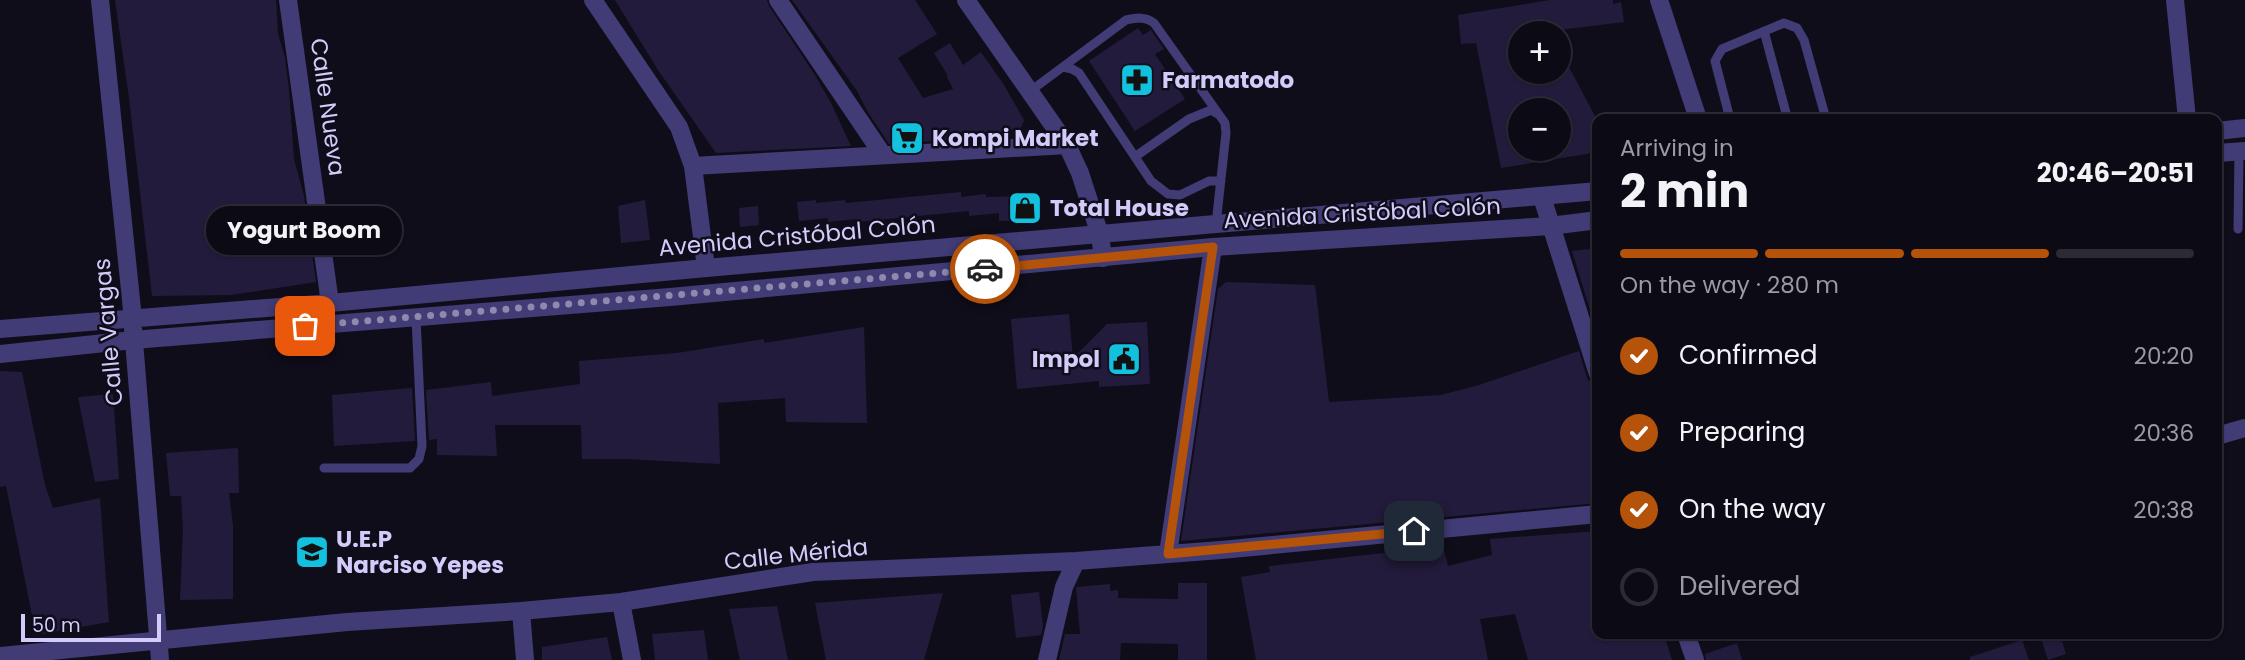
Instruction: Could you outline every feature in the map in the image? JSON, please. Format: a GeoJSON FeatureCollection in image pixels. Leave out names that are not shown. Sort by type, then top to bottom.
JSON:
{"type":"FeatureCollection","features":[{"type":"Feature","properties":{"kind":"street","name":"Calle Vargas"},"geometry":{"type":"LineString","coordinates":[[100,0],[132,319],[160,660]]}},
{"type":"Feature","properties":{"kind":"street","name":"Calle Nueva"},"geometry":{"type":"LineString","coordinates":[[288,0],[330,303]]}},
{"type":"Feature","properties":{"kind":"street"},"geometry":{"type":"LineString","coordinates":[[593,0],[679,127],[694,166],[706,268]]}},
{"type":"Feature","properties":{"kind":"street"},"geometry":{"type":"LineString","coordinates":[[778,0],[883,155]]}},
{"type":"Feature","properties":{"kind":"street"},"geometry":{"type":"LineString","coordinates":[[966,0],[1067,145],[1080,173],[1100,235],[1103,258]]}},
{"type":"Feature","properties":{"kind":"street"},"geometry":{"type":"LineString","coordinates":[[1659,0],[1696,114]]}},
{"type":"Feature","properties":{"kind":"street"},"geometry":{"type":"LineString","coordinates":[[2175,0],[2186,114]]}},
{"type":"Feature","properties":{"kind":"street"},"geometry":{"type":"LineString","coordinates":[[2222,130],[2245,128]]}},
{"type":"Feature","properties":{"kind":"street"},"geometry":{"type":"LineString","coordinates":[[694,166],[1067,145]]}},
{"type":"Feature","properties":{"kind":"street"},"geometry":{"type":"LineString","coordinates":[[2222,153],[2242,151]]}},
{"type":"Feature","properties":{"kind":"street","name":"Avenida Cristóbal Colón"},"geometry":{"type":"LineString","coordinates":[[0,329],[330,303],[1592,192]]}},
{"type":"Feature","properties":{"kind":"street"},"geometry":{"type":"LineString","coordinates":[[1542,197],[1592,356]]}},
{"type":"Feature","properties":{"kind":"street","name":"Avenida Cristóbal Colón"},"geometry":{"type":"LineString","coordinates":[[0,354],[133,340],[910,276],[1213,247],[1550,226],[1592,221]]}},
{"type":"Feature","properties":{"kind":"street"},"geometry":{"type":"LineString","coordinates":[[1168,554],[1213,247]]}},
{"type":"Feature","properties":{"kind":"street"},"geometry":{"type":"LineString","coordinates":[[2222,435],[2245,428]]}},
{"type":"Feature","properties":{"kind":"street","name":"Calle Mérida"},"geometry":{"type":"LineString","coordinates":[[0,656],[347,622],[521,611],[621,601],[813,572],[1076,561],[1592,515]]}},
{"type":"Feature","properties":{"kind":"street"},"geometry":{"type":"LineString","coordinates":[[1047,660],[1064,587],[1076,561]]}},
{"type":"Feature","properties":{"kind":"street"},"geometry":{"type":"LineString","coordinates":[[621,601],[632,660]]}},
{"type":"Feature","properties":{"kind":"street"},"geometry":{"type":"LineString","coordinates":[[521,611],[525,660]]}},
{"type":"Feature","properties":{"kind":"street"},"geometry":{"type":"LineString","coordinates":[[1688,639],[1695,660]]}},
{"type":"Feature","properties":{"kind":"lane"},"geometry":{"type":"LineString","coordinates":[[1029,92],[1126,20],[1148,18],[1224,123],[1226,133],[1216,224]]}},
{"type":"Feature","properties":{"kind":"lane"},"geometry":{"type":"LineString","coordinates":[[1729,114],[1716,61],[1722,49],[1784,23],[1797,29],[1804,40],[1825,114]]}},
{"type":"Feature","properties":{"kind":"lane"},"geometry":{"type":"LineString","coordinates":[[1764,31],[1786,114]]}},
{"type":"Feature","properties":{"kind":"lane"},"geometry":{"type":"LineString","coordinates":[[1063,67],[1079,73],[1151,181],[1168,194],[1180,195],[1209,181],[1221,181]]}},
{"type":"Feature","properties":{"kind":"lane"},"geometry":{"type":"LineString","coordinates":[[1136,156],[1189,119],[1211,110],[1220,114]]}},
{"type":"Feature","properties":{"kind":"lane"},"geometry":{"type":"LineString","coordinates":[[2238,229],[2242,151]]}},
{"type":"Feature","properties":{"kind":"lane"},"geometry":{"type":"LineString","coordinates":[[324,468],[410,468],[419,459],[422,446],[416,318]]}},
{"type":"Feature","properties":{"kind":"building"},"geometry":{"type":"Polygon","coordinates":[[[115,0],[276,0],[278,33],[285,58],[289,90],[294,159],[304,196],[316,282],[231,295],[152,296],[115,0]]]}},
{"type":"Feature","properties":{"kind":"building"},"geometry":{"type":"Polygon","coordinates":[[[615,0],[767,0],[831,103],[851,146],[716,153],[658,70],[615,0]]]}},
{"type":"Feature","properties":{"kind":"building"},"geometry":{"type":"Polygon","coordinates":[[[792,0],[915,0],[937,34],[898,58],[923,98],[953,89],[934,53],[950,43],[963,65],[981,52],[1024,120],[1021,128],[967,139],[889,144],[857,91],[792,0]]]}},
{"type":"Feature","properties":{"kind":"building"},"geometry":{"type":"Polygon","coordinates":[[[1550,0],[1613,0],[1613,4],[1621,2],[1624,22],[1571,29],[1571,21],[1508,21],[1508,84],[1571,84],[1571,71],[1594,114],[1592,153],[1571,156],[1571,98],[1508,98],[1508,161],[1543,161],[1501,168],[1476,43],[1461,44],[1458,15],[1550,0]]]}},
{"type":"Feature","properties":{"kind":"building","name":"Farmatodo"},"geometry":{"type":"Polygon","coordinates":[[[1138,28],[1143,35],[1151,30],[1164,49],[1155,54],[1185,99],[1135,131],[1089,61],[1138,28]]]}},
{"type":"Feature","properties":{"kind":"building"},"geometry":{"type":"Polygon","coordinates":[[[961,192],[961,197],[986,194],[986,197],[1035,196],[1036,220],[999,221],[999,213],[969,216],[969,211],[857,222],[857,219],[828,222],[828,218],[799,221],[797,202],[845,200],[846,203],[961,192]]]}},
{"type":"Feature","properties":{"kind":"building"},"geometry":{"type":"Polygon","coordinates":[[[645,200],[650,240],[621,243],[618,206],[645,200]]]}},
{"type":"Feature","properties":{"kind":"building"},"geometry":{"type":"Polygon","coordinates":[[[758,206],[759,225],[740,227],[739,208],[758,206]]]}},
{"type":"Feature","properties":{"kind":"building"},"geometry":{"type":"Polygon","coordinates":[[[1592,249],[1592,316],[1572,251],[1592,249]]]}},
{"type":"Feature","properties":{"kind":"building"},"geometry":{"type":"Polygon","coordinates":[[[1226,282],[1315,285],[1329,402],[1441,395],[1579,351],[1587,378],[1592,383],[1592,504],[1181,541],[1218,289],[1226,282]]]}},
{"type":"Feature","properties":{"kind":"building"},"geometry":{"type":"Polygon","coordinates":[[[1069,314],[1073,358],[1107,324],[1147,322],[1150,384],[1099,387],[1099,381],[1017,389],[1011,319],[1069,314]]]}},
{"type":"Feature","properties":{"kind":"building"},"geometry":{"type":"Polygon","coordinates":[[[864,327],[867,423],[786,422],[785,398],[718,403],[720,464],[582,459],[581,425],[495,425],[497,456],[437,455],[437,439],[429,440],[426,390],[491,382],[492,396],[580,384],[579,361],[677,353],[764,339],[764,343],[864,327]]]}},
{"type":"Feature","properties":{"kind":"building"},"geometry":{"type":"Polygon","coordinates":[[[0,371],[22,372],[45,485],[53,508],[100,498],[109,622],[36,635],[6,486],[0,487],[0,371]]]}},
{"type":"Feature","properties":{"kind":"building"},"geometry":{"type":"Polygon","coordinates":[[[412,388],[415,441],[334,446],[332,395],[412,388]]]}},
{"type":"Feature","properties":{"kind":"building"},"geometry":{"type":"Polygon","coordinates":[[[113,394],[119,479],[95,482],[78,397],[113,394]]]}},
{"type":"Feature","properties":{"kind":"building"},"geometry":{"type":"Polygon","coordinates":[[[238,448],[239,493],[229,493],[233,526],[233,599],[180,600],[183,529],[181,496],[170,496],[166,453],[238,448]]]}},
{"type":"Feature","properties":{"kind":"building"},"geometry":{"type":"Polygon","coordinates":[[[1592,531],[1592,639],[1666,639],[1672,660],[1528,660],[1515,614],[1480,619],[1488,660],[1256,660],[1241,577],[1270,572],[1269,566],[1443,546],[1448,566],[1492,555],[1490,539],[1592,531]]]}},
{"type":"Feature","properties":{"kind":"building"},"geometry":{"type":"Polygon","coordinates":[[[1178,583],[1207,583],[1207,660],[1178,660],[1178,644],[1121,643],[1120,660],[1059,660],[1065,634],[1080,634],[1076,587],[1110,584],[1110,591],[1118,590],[1118,598],[1178,599],[1178,583]]]}},
{"type":"Feature","properties":{"kind":"building"},"geometry":{"type":"Polygon","coordinates":[[[1039,592],[1043,626],[1041,635],[1016,638],[1011,595],[1039,592]]]}},
{"type":"Feature","properties":{"kind":"building"},"geometry":{"type":"Polygon","coordinates":[[[943,593],[924,660],[826,660],[815,603],[943,593]]]}},
{"type":"Feature","properties":{"kind":"building"},"geometry":{"type":"Polygon","coordinates":[[[777,606],[788,660],[740,660],[729,609],[777,606]]]}},
{"type":"Feature","properties":{"kind":"building"},"geometry":{"type":"Polygon","coordinates":[[[704,630],[708,660],[655,660],[652,634],[704,630]]]}},
{"type":"Feature","properties":{"kind":"building"},"geometry":{"type":"Polygon","coordinates":[[[607,637],[612,660],[542,660],[542,647],[607,637]]]}},
{"type":"Feature","properties":{"kind":"building"},"geometry":{"type":"Polygon","coordinates":[[[2061,639],[2066,654],[2048,660],[2042,641],[2061,639]]]}},
{"type":"Feature","properties":{"kind":"building"},"geometry":{"type":"Polygon","coordinates":[[[2022,640],[2029,660],[1970,660],[1970,657],[2022,640]]]}},
{"type":"Feature","properties":{"kind":"building"},"geometry":{"type":"Polygon","coordinates":[[[1737,643],[1742,660],[1706,660],[1705,654],[1737,643]]]}},
{"type":"Feature","properties":{"kind":"way so far"},"geometry":{"type":"LineString","coordinates":[[305,326],[985,269]]}},
{"type":"Feature","properties":{"kind":"place","name":"Farmatodo"},"geometry":{"type":"Point","coordinates":[1137,80]}},
{"type":"Feature","properties":{"kind":"place","name":"Kompi Market"},"geometry":{"type":"Point","coordinates":[907,138]}},
{"type":"Feature","properties":{"kind":"place","name":"Total House"},"geometry":{"type":"Point","coordinates":[1025,208]}},
{"type":"Feature","properties":{"kind":"place","name":"Yogurt Boom"},"geometry":{"type":"Point","coordinates":[305,326]}},
{"type":"Feature","properties":{"kind":"place","name":"Impol"},"geometry":{"type":"Point","coordinates":[1124,359]}},
{"type":"Feature","properties":{"kind":"place","name":"U.E.P Narciso Yepes"},"geometry":{"type":"Point","coordinates":[312,552]}},
{"type":"Feature","properties":{"kind":"route"},"geometry":{"type":"LineString","coordinates":[[985,269],[1213,247],[1168,554],[1414,531]]}}]}
